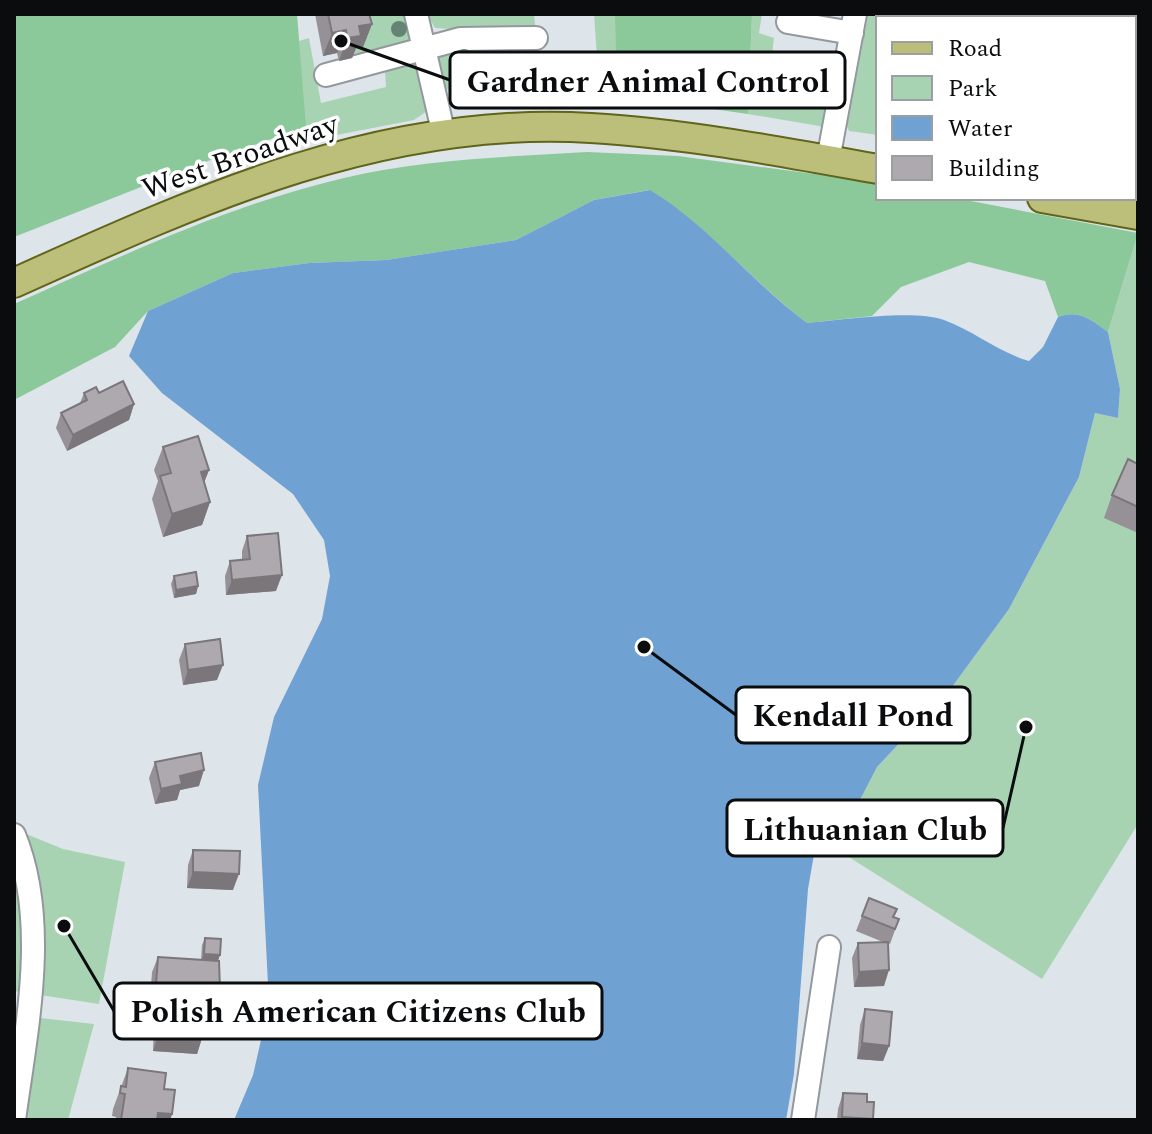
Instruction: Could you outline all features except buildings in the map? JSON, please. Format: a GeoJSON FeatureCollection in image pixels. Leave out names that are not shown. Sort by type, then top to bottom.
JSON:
{"type":"FeatureCollection","features":[{"type":"Feature","properties":{"kind":"main road","name":"West Broadway"},"geometry":{"type":"LineString","coordinates":[[14,283],[196,201],[312,161],[444,135],[589,128],[724,142],[876,169]]}},
{"type":"Feature","properties":{"kind":"main road"},"geometry":{"type":"LineString","coordinates":[[1060,200],[1138,215]]}},
{"type":"Feature","properties":{"kind":"street"},"geometry":{"type":"LineString","coordinates":[[416,14],[444,135]]}},
{"type":"Feature","properties":{"kind":"street"},"geometry":{"type":"LineString","coordinates":[[788,22],[854,23],[828,160]]}},
{"type":"Feature","properties":{"kind":"street"},"geometry":{"type":"LineString","coordinates":[[326,75],[477,36],[536,38]]}},
{"type":"Feature","properties":{"kind":"street"},"geometry":{"type":"LineString","coordinates":[[14,835],[27,876],[31,942],[28,1009],[14,1120]]}},
{"type":"Feature","properties":{"kind":"street"},"geometry":{"type":"LineString","coordinates":[[803,1120],[829,947]]}},
{"type":"Feature","properties":{"kind":"green space"},"geometry":{"type":"Polygon","coordinates":[[[14,14],[297,14],[306,127],[202,163],[14,237],[14,14]]]}},
{"type":"Feature","properties":{"kind":"green space"},"geometry":{"type":"Polygon","coordinates":[[[356,14],[406,14],[414,41],[352,58],[356,14]]]}},
{"type":"Feature","properties":{"kind":"green space"},"geometry":{"type":"Polygon","coordinates":[[[427,14],[534,14],[536,34],[435,28],[427,14]]]}},
{"type":"Feature","properties":{"kind":"green space"},"geometry":{"type":"Polygon","coordinates":[[[594,14],[615,14],[616,95],[595,105],[477,99],[447,89],[440,77],[436,57],[443,47],[537,44],[539,62],[597,57],[594,14]]]}},
{"type":"Feature","properties":{"kind":"green space"},"geometry":{"type":"Polygon","coordinates":[[[615,14],[752,14],[748,114],[616,95],[615,14]]]}},
{"type":"Feature","properties":{"kind":"green space"},"geometry":{"type":"Polygon","coordinates":[[[752,14],[762,14],[759,33],[774,38],[772,54],[835,67],[825,127],[748,114],[752,14]]]}},
{"type":"Feature","properties":{"kind":"green space"},"geometry":{"type":"Polygon","coordinates":[[[868,14],[887,14],[876,16],[876,135],[849,131],[847,126],[868,14]]]}},
{"type":"Feature","properties":{"kind":"green space"},"geometry":{"type":"Polygon","coordinates":[[[309,38],[321,103],[386,87],[385,71],[410,61],[417,63],[430,109],[414,120],[306,141],[299,41],[309,38]]]}},
{"type":"Feature","properties":{"kind":"green space"},"geometry":{"type":"Polygon","coordinates":[[[1138,42],[1138,182],[1136,182],[1138,42]]]}},
{"type":"Feature","properties":{"kind":"green space"},"geometry":{"type":"Polygon","coordinates":[[[587,152],[678,156],[876,183],[876,200],[965,200],[1138,233],[1108,332],[1079,315],[1058,317],[1045,281],[969,262],[901,287],[872,316],[807,323],[692,221],[649,190],[594,200],[516,240],[386,260],[309,263],[233,273],[148,311],[115,347],[14,400],[14,304],[218,217],[301,189],[374,172],[496,157],[587,152]]]}},
{"type":"Feature","properties":{"kind":"green space"},"geometry":{"type":"Polygon","coordinates":[[[1138,233],[1138,824],[1042,979],[817,837],[861,798],[877,767],[952,687],[1009,609],[1079,477],[1095,413],[1118,418],[1120,389],[1108,332],[1138,233]]]}},
{"type":"Feature","properties":{"kind":"green space"},"geometry":{"type":"Polygon","coordinates":[[[14,829],[63,849],[125,862],[99,1004],[14,991],[14,829]]]}},
{"type":"Feature","properties":{"kind":"green space"},"geometry":{"type":"Polygon","coordinates":[[[14,1015],[94,1024],[68,1120],[14,1120],[14,1015]]]}},
{"type":"Feature","properties":{"kind":"water"},"geometry":{"type":"Polygon","coordinates":[[[650,190],[693,221],[807,323],[877,316],[931,317],[944,320],[1029,361],[1043,347],[1058,317],[1073,314],[1085,317],[1108,332],[1120,389],[1118,418],[1095,413],[1079,477],[1009,609],[952,687],[877,767],[861,798],[817,837],[808,889],[794,1074],[786,1120],[234,1120],[253,1075],[269,1005],[258,785],[274,717],[322,619],[330,576],[324,540],[293,494],[162,393],[129,356],[148,311],[233,273],[309,263],[386,260],[516,240],[594,200],[650,190]]]}},
{"type":"Feature","properties":{"kind":"place","name":"Gardner Animal Control"},"geometry":{"type":"Point","coordinates":[341,41]}},
{"type":"Feature","properties":{"kind":"place","name":"Kendall Pond"},"geometry":{"type":"Point","coordinates":[644,647]}},
{"type":"Feature","properties":{"kind":"place","name":"Lithuanian Club"},"geometry":{"type":"Point","coordinates":[1026,727]}},
{"type":"Feature","properties":{"kind":"place","name":"Polish American Citizens Club"},"geometry":{"type":"Point","coordinates":[64,926]}}]}
